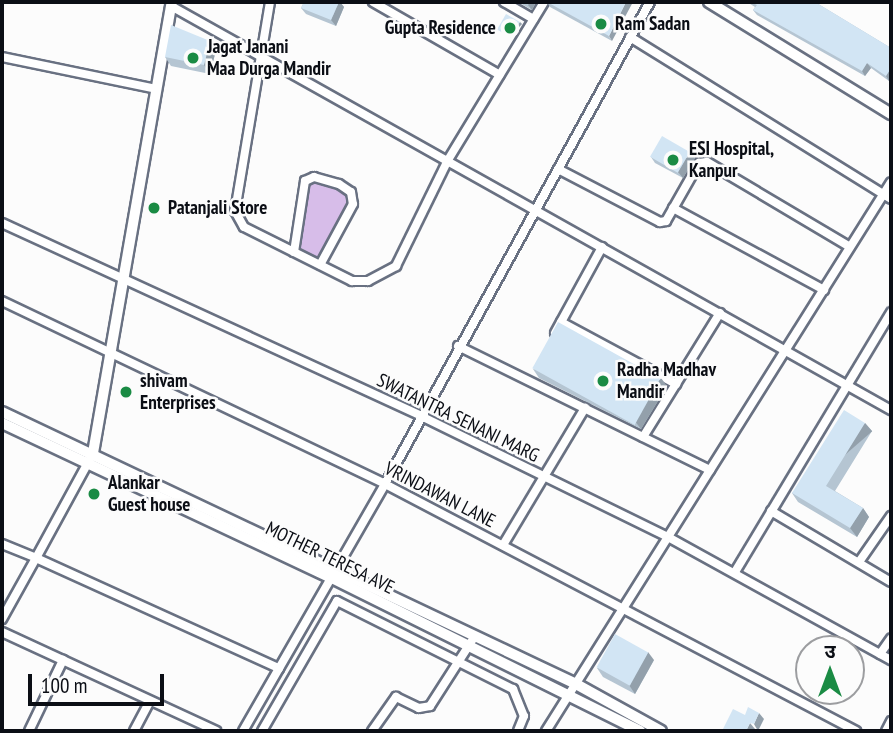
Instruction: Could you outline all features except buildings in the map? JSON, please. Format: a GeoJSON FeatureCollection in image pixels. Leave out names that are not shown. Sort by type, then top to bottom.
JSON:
{"type":"FeatureCollection","features":[{"type":"Feature","properties":{"kind":"street"},"geometry":{"type":"LineString","coordinates":[[270,2],[258,55],[235,211],[244,227],[352,281],[368,281],[390,272],[448,160],[544,2]]}},
{"type":"Feature","properties":{"kind":"street"},"geometry":{"type":"LineString","coordinates":[[373,2],[500,75]]}},
{"type":"Feature","properties":{"kind":"street"},"geometry":{"type":"LineString","coordinates":[[504,2],[533,19]]}},
{"type":"Feature","properties":{"kind":"street"},"geometry":{"type":"LineString","coordinates":[[243,731],[385,484],[458,346],[650,2]]}},
{"type":"Feature","properties":{"kind":"street"},"geometry":{"type":"LineString","coordinates":[[709,2],[891,114]]}},
{"type":"Feature","properties":{"kind":"street"},"geometry":{"type":"LineString","coordinates":[[2,619],[90,457],[172,4],[448,160],[533,213],[602,247],[891,410]]}},
{"type":"Feature","properties":{"kind":"street"},"geometry":{"type":"LineString","coordinates":[[630,37],[887,197]]}},
{"type":"Feature","properties":{"kind":"street"},"geometry":{"type":"LineString","coordinates":[[2,57],[156,89]]}},
{"type":"Feature","properties":{"kind":"street"},"geometry":{"type":"LineString","coordinates":[[558,169],[655,221],[666,221],[699,163],[707,162],[850,247]]}},
{"type":"Feature","properties":{"kind":"street"},"geometry":{"type":"LineString","coordinates":[[294,252],[305,181],[314,177],[339,184],[351,192],[353,204],[320,265]]}},
{"type":"Feature","properties":{"kind":"street"},"geometry":{"type":"LineString","coordinates":[[546,731],[850,247],[887,197],[891,182]]}},
{"type":"Feature","properties":{"kind":"street"},"geometry":{"type":"LineString","coordinates":[[673,208],[824,290]]}},
{"type":"Feature","properties":{"kind":"street","name":"SWATANTRA SENANI MARG"},"geometry":{"type":"LineString","coordinates":[[2,223],[121,275],[421,416],[668,537],[891,660]]}},
{"type":"Feature","properties":{"kind":"street"},"geometry":{"type":"LineString","coordinates":[[549,345],[602,247]]}},
{"type":"Feature","properties":{"kind":"street","name":"VRINDAWAN LANE"},"geometry":{"type":"LineString","coordinates":[[2,301],[385,484],[625,606],[856,731]]}},
{"type":"Feature","properties":{"kind":"street"},"geometry":{"type":"LineString","coordinates":[[735,572],[891,312]]}},
{"type":"Feature","properties":{"kind":"street"},"geometry":{"type":"LineString","coordinates":[[643,437],[720,313]]}},
{"type":"Feature","properties":{"kind":"street"},"geometry":{"type":"LineString","coordinates":[[561,322],[676,384]]}},
{"type":"Feature","properties":{"kind":"street"},"geometry":{"type":"LineString","coordinates":[[458,346],[710,470]]}},
{"type":"Feature","properties":{"kind":"street"},"geometry":{"type":"LineString","coordinates":[[530,380],[536,369]]}},
{"type":"Feature","properties":{"kind":"street"},"geometry":{"type":"LineString","coordinates":[[503,545],[585,408]]}},
{"type":"Feature","properties":{"kind":"street"},"geometry":{"type":"LineString","coordinates":[[2,412],[90,457],[661,731]]}},
{"type":"Feature","properties":{"kind":"street"},"geometry":{"type":"LineString","coordinates":[[2,423],[90,457]]}},
{"type":"Feature","properties":{"kind":"street"},"geometry":{"type":"LineString","coordinates":[[771,511],[891,582]]}},
{"type":"Feature","properties":{"kind":"street"},"geometry":{"type":"LineString","coordinates":[[859,562],[891,516]]}},
{"type":"Feature","properties":{"kind":"street"},"geometry":{"type":"LineString","coordinates":[[2,544],[279,668]]}},
{"type":"Feature","properties":{"kind":"street"},"geometry":{"type":"LineString","coordinates":[[262,731],[337,601],[513,689],[524,716],[518,731]]}},
{"type":"Feature","properties":{"kind":"street"},"geometry":{"type":"LineString","coordinates":[[2,632],[216,731]]}},
{"type":"Feature","properties":{"kind":"street"},"geometry":{"type":"LineString","coordinates":[[880,654],[891,638]]}},
{"type":"Feature","properties":{"kind":"street"},"geometry":{"type":"LineString","coordinates":[[372,731],[396,696],[419,708],[430,706],[473,641]]}},
{"type":"Feature","properties":{"kind":"street"},"geometry":{"type":"LineString","coordinates":[[29,731],[63,660]]}},
{"type":"Feature","properties":{"kind":"street"},"geometry":{"type":"LineString","coordinates":[[573,689],[640,731]]}},
{"type":"Feature","properties":{"kind":"street"},"geometry":{"type":"LineString","coordinates":[[134,731],[150,701]]}},
{"type":"Feature","properties":{"kind":"street"},"geometry":{"type":"LineString","coordinates":[[886,731],[891,721]]}},
{"type":"Feature","properties":{"kind":"shaded area"},"geometry":{"type":"Polygon","coordinates":[[[309,180],[338,186],[348,192],[351,204],[319,263],[295,251],[309,180]]]}},
{"type":"Feature","properties":{"kind":"place","name":"Ram Sadan"},"geometry":{"type":"Point","coordinates":[601,24]}},
{"type":"Feature","properties":{"kind":"place","name":"Gupta Residence"},"geometry":{"type":"Point","coordinates":[510,28]}},
{"type":"Feature","properties":{"kind":"place","name":"Jagat Janani Maa Durga Mandir"},"geometry":{"type":"Point","coordinates":[193,58]}},
{"type":"Feature","properties":{"kind":"place","name":"ESI Hospital, Kanpur"},"geometry":{"type":"Point","coordinates":[673,160]}},
{"type":"Feature","properties":{"kind":"place","name":"Patanjali Store"},"geometry":{"type":"Point","coordinates":[154,208]}},
{"type":"Feature","properties":{"kind":"place","name":"Radha Madhav Mandir"},"geometry":{"type":"Point","coordinates":[603,381]}},
{"type":"Feature","properties":{"kind":"place","name":"shivam Enterprises"},"geometry":{"type":"Point","coordinates":[126,392]}},
{"type":"Feature","properties":{"kind":"place","name":"Alankar Guest house"},"geometry":{"type":"Point","coordinates":[94,494]}}]}
